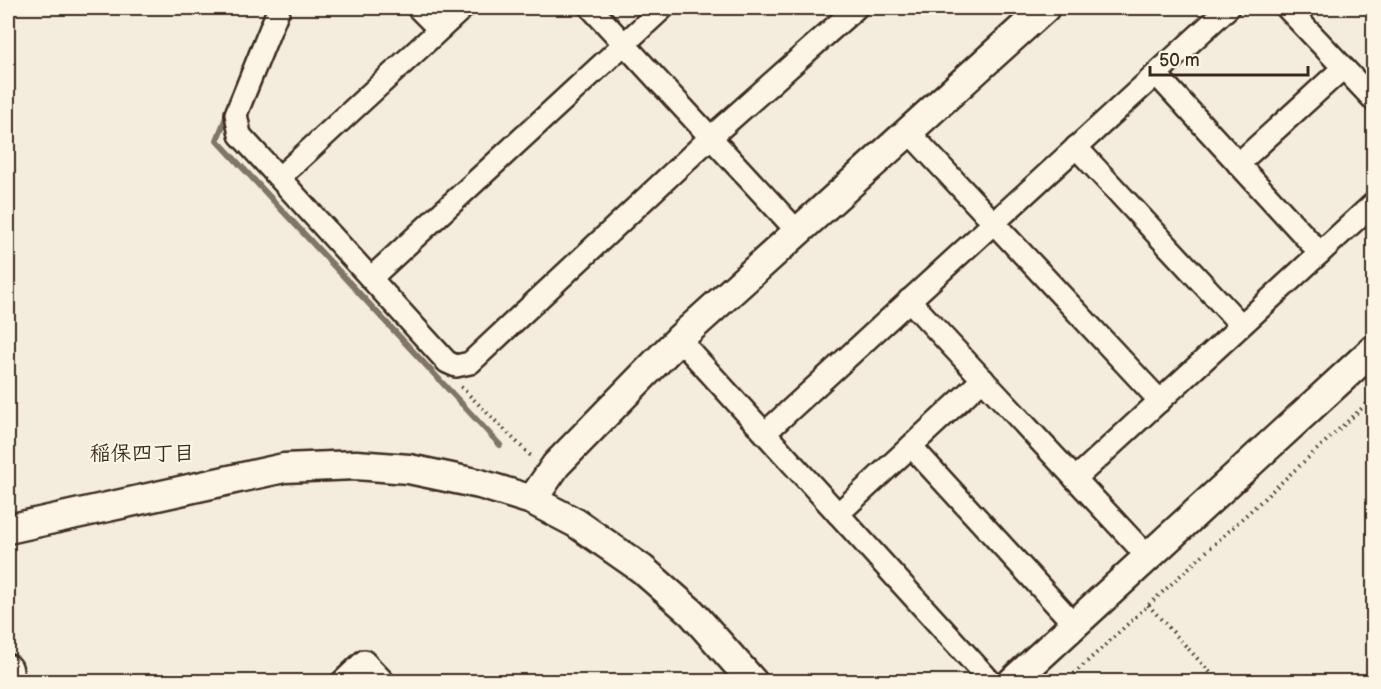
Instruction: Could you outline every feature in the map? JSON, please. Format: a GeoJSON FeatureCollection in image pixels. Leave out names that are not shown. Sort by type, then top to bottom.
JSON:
{"type":"FeatureCollection","features":[{"type":"Feature","properties":{"kind":"street"},"geometry":{"type":"LineString","coordinates":[[279,8],[236,114],[240,135],[447,362],[456,366],[470,363],[711,137],[856,8]]}},
{"type":"Feature","properties":{"kind":"street"},"geometry":{"type":"LineString","coordinates":[[418,8],[439,29]]}},
{"type":"Feature","properties":{"kind":"street"},"geometry":{"type":"LineString","coordinates":[[280,177],[463,8]]}},
{"type":"Feature","properties":{"kind":"street"},"geometry":{"type":"LineString","coordinates":[[591,8],[797,231]]}},
{"type":"Feature","properties":{"kind":"street"},"geometry":{"type":"LineString","coordinates":[[371,278],[663,8]]}},
{"type":"Feature","properties":{"kind":"street"},"geometry":{"type":"LineString","coordinates":[[532,500],[556,465],[679,339],[1045,8]]}},
{"type":"Feature","properties":{"kind":"street"},"geometry":{"type":"LineString","coordinates":[[765,433],[1228,8]]}},
{"type":"Feature","properties":{"kind":"street"},"geometry":{"type":"LineString","coordinates":[[1287,8],[1374,100]]}},
{"type":"Feature","properties":{"kind":"street"},"geometry":{"type":"LineString","coordinates":[[1238,164],[1343,68]]}},
{"type":"Feature","properties":{"kind":"street"},"geometry":{"type":"LineString","coordinates":[[1156,74],[1320,253]]}},
{"type":"Feature","properties":{"kind":"street"},"geometry":{"type":"LineString","coordinates":[[908,131],[1160,401]]}},
{"type":"Feature","properties":{"kind":"street"},"geometry":{"type":"LineString","coordinates":[[1076,147],[1241,325]]}},
{"type":"Feature","properties":{"kind":"street"},"geometry":{"type":"LineString","coordinates":[[1075,479],[1374,203]]}},
{"type":"Feature","properties":{"kind":"street"},"geometry":{"type":"LineString","coordinates":[[909,300],[1147,556]]}},
{"type":"Feature","properties":{"kind":"street"},"geometry":{"type":"LineString","coordinates":[[679,339],[991,681]]}},
{"type":"Feature","properties":{"kind":"street"},"geometry":{"type":"LineString","coordinates":[[1012,681],[1374,349]]}},
{"type":"Feature","properties":{"kind":"street"},"geometry":{"type":"LineString","coordinates":[[838,513],[983,379]]}},
{"type":"Feature","properties":{"kind":"street"},"geometry":{"type":"LineString","coordinates":[[911,446],[1074,624]]}},
{"type":"Feature","properties":{"kind":"street"},"geometry":{"type":"LineString","coordinates":[[8,529],[284,468],[356,465],[409,469],[480,484],[532,500],[576,523],[642,569],[692,613],[753,681]]}},
{"type":"Feature","properties":{"kind":"street"},"geometry":{"type":"LineString","coordinates":[[342,681],[364,661],[384,681]]}},
{"type":"Feature","properties":{"kind":"street"},"geometry":{"type":"LineString","coordinates":[[8,669],[9,681]]}},
{"type":"Feature","properties":{"kind":"path"},"geometry":{"type":"LineString","coordinates":[[456,366],[457,383],[532,457],[556,465]]}},
{"type":"Feature","properties":{"kind":"path"},"geometry":{"type":"LineString","coordinates":[[1065,681],[1374,397]]}},
{"type":"Feature","properties":{"kind":"path"},"geometry":{"type":"LineString","coordinates":[[1148,605],[1220,681]]}},
{"type":"Feature","properties":{"kind":"waterway"},"geometry":{"type":"LineString","coordinates":[[228,112],[217,140],[500,445]]}},
{"type":"Feature","properties":{"kind":"district","name":"稲保四丁目"},"geometry":{"type":"Point","coordinates":[142,453]}}]}
